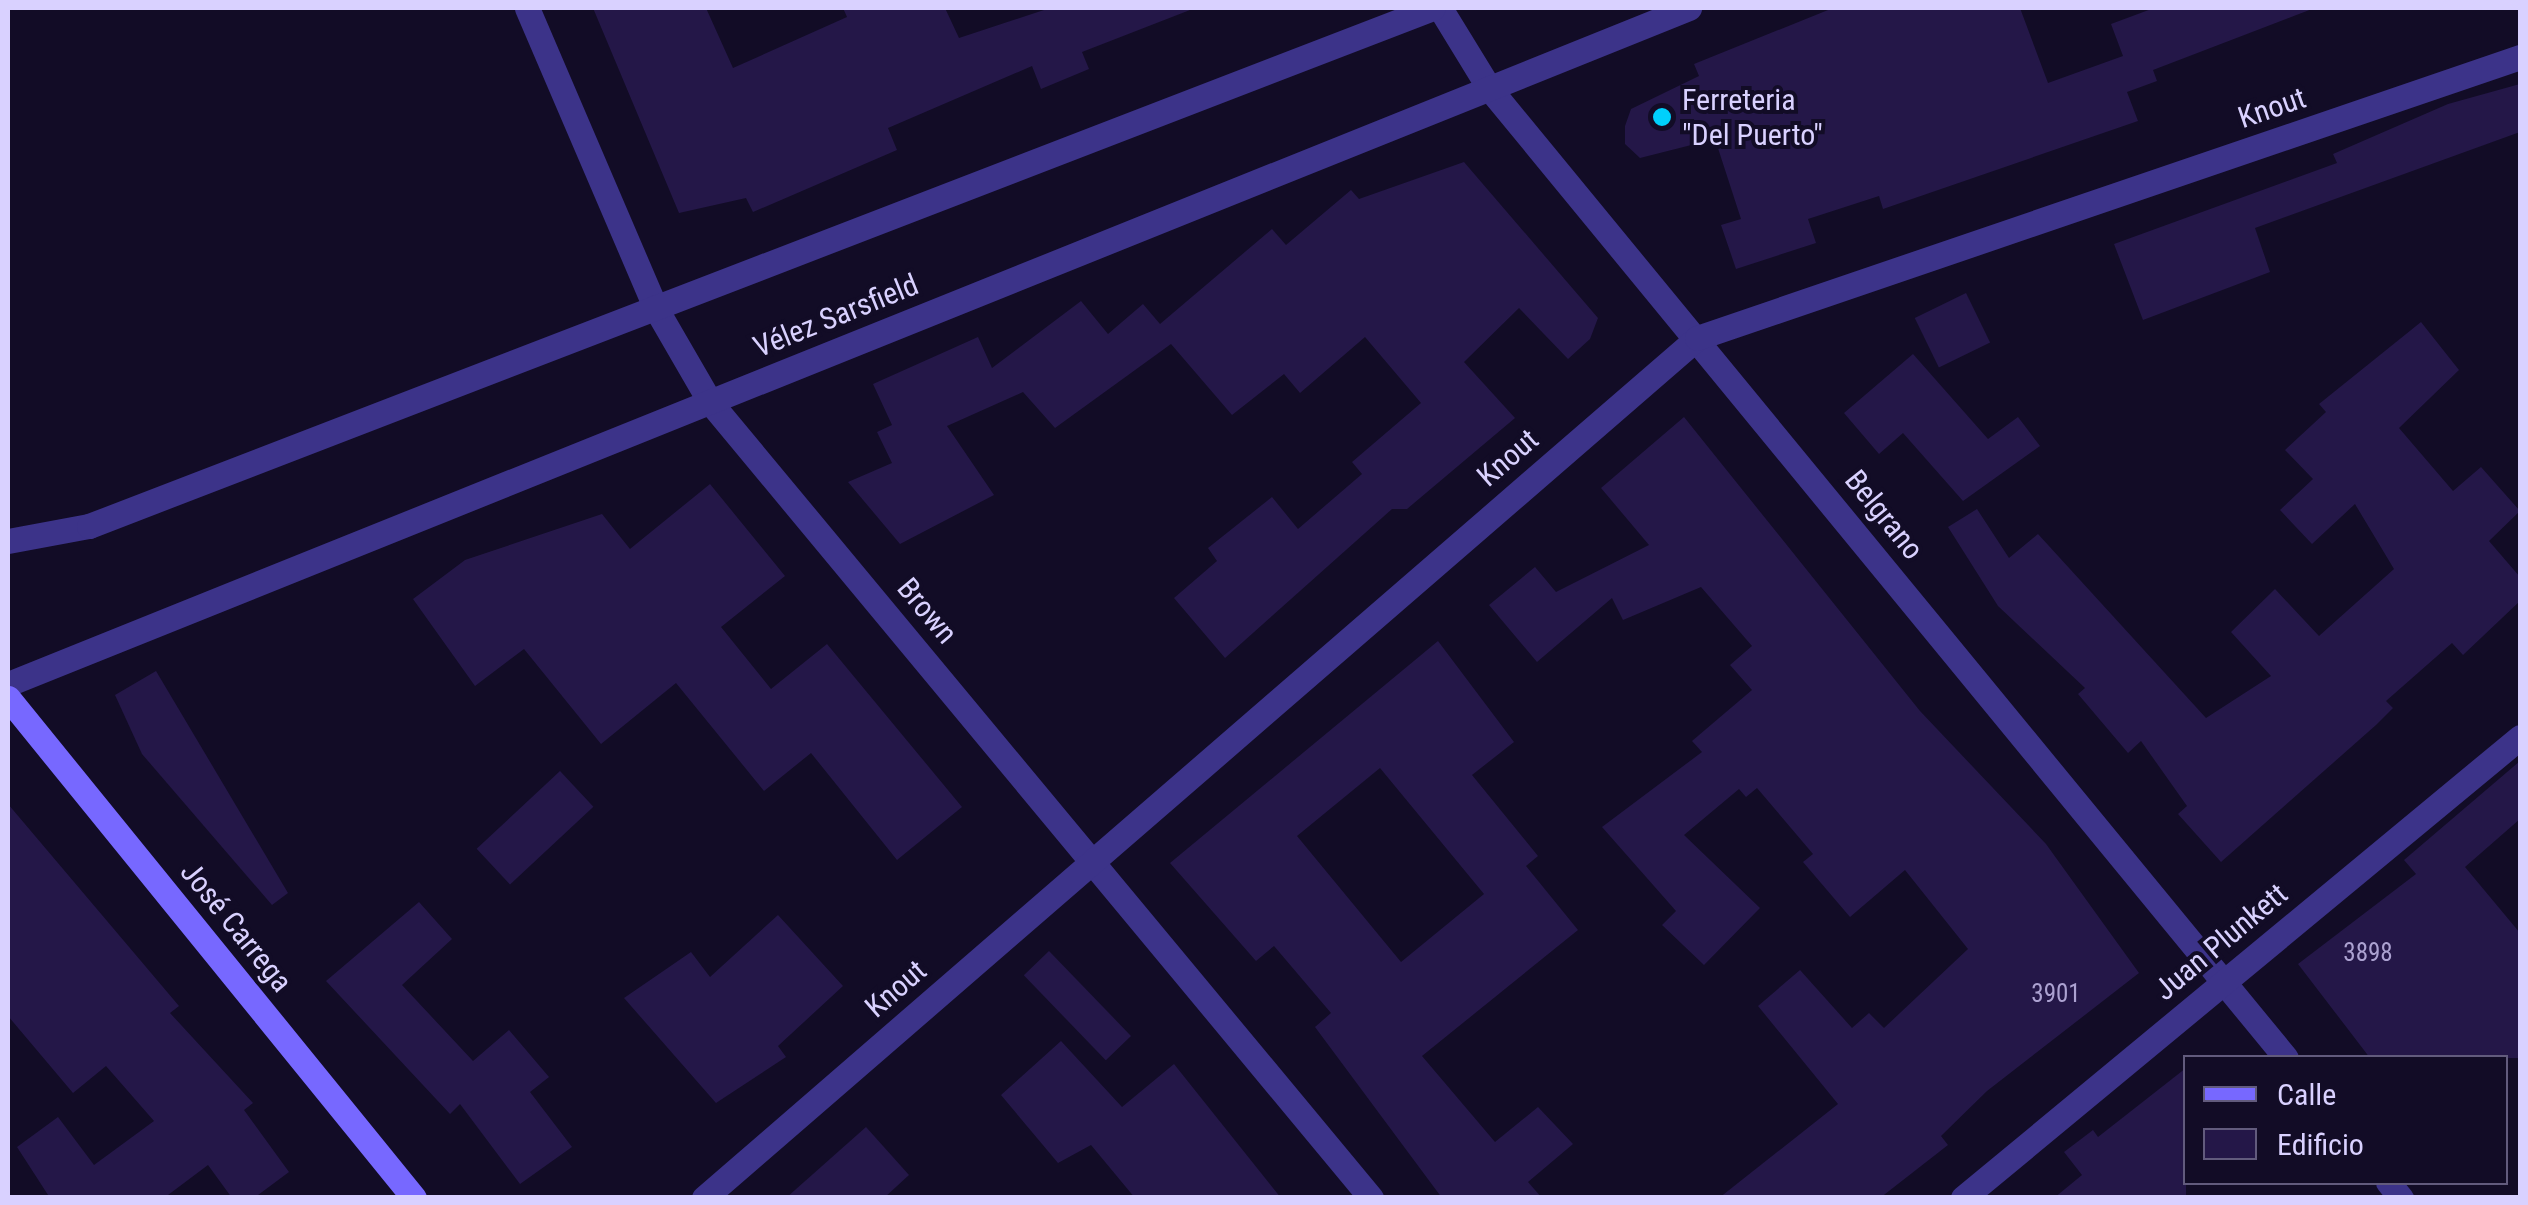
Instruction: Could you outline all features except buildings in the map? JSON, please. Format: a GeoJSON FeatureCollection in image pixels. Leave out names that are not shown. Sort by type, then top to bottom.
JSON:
{"type":"FeatureCollection","features":[{"type":"Feature","properties":{"kind":"main road","name":"José Carrega"},"geometry":{"type":"LineString","coordinates":[[8,698],[414,1198]]}},
{"type":"Feature","properties":{"kind":"street","name":"Brown"},"geometry":{"type":"LineString","coordinates":[[528,8],[655,307],[710,402],[1372,1198]]}},
{"type":"Feature","properties":{"kind":"street"},"geometry":{"type":"LineString","coordinates":[[8,541],[90,526],[1436,8]]}},
{"type":"Feature","properties":{"kind":"street","name":"Belgrano"},"geometry":{"type":"LineString","coordinates":[[1436,8],[1488,88],[2284,1055]]}},
{"type":"Feature","properties":{"kind":"street","name":"Vélez Sarsfield"},"geometry":{"type":"LineString","coordinates":[[8,684],[1689,8]]}},
{"type":"Feature","properties":{"kind":"street","name":"Knout"},"geometry":{"type":"LineString","coordinates":[[704,1198],[1697,338],[2520,57]]}},
{"type":"Feature","properties":{"kind":"street","name":"Juan Plunkett"},"geometry":{"type":"LineString","coordinates":[[1963,1198],[2520,737]]}},
{"type":"Feature","properties":{"kind":"place","name":"Ferreteria \"Del Puerto\""},"geometry":{"type":"Point","coordinates":[1662,117]}}]}
